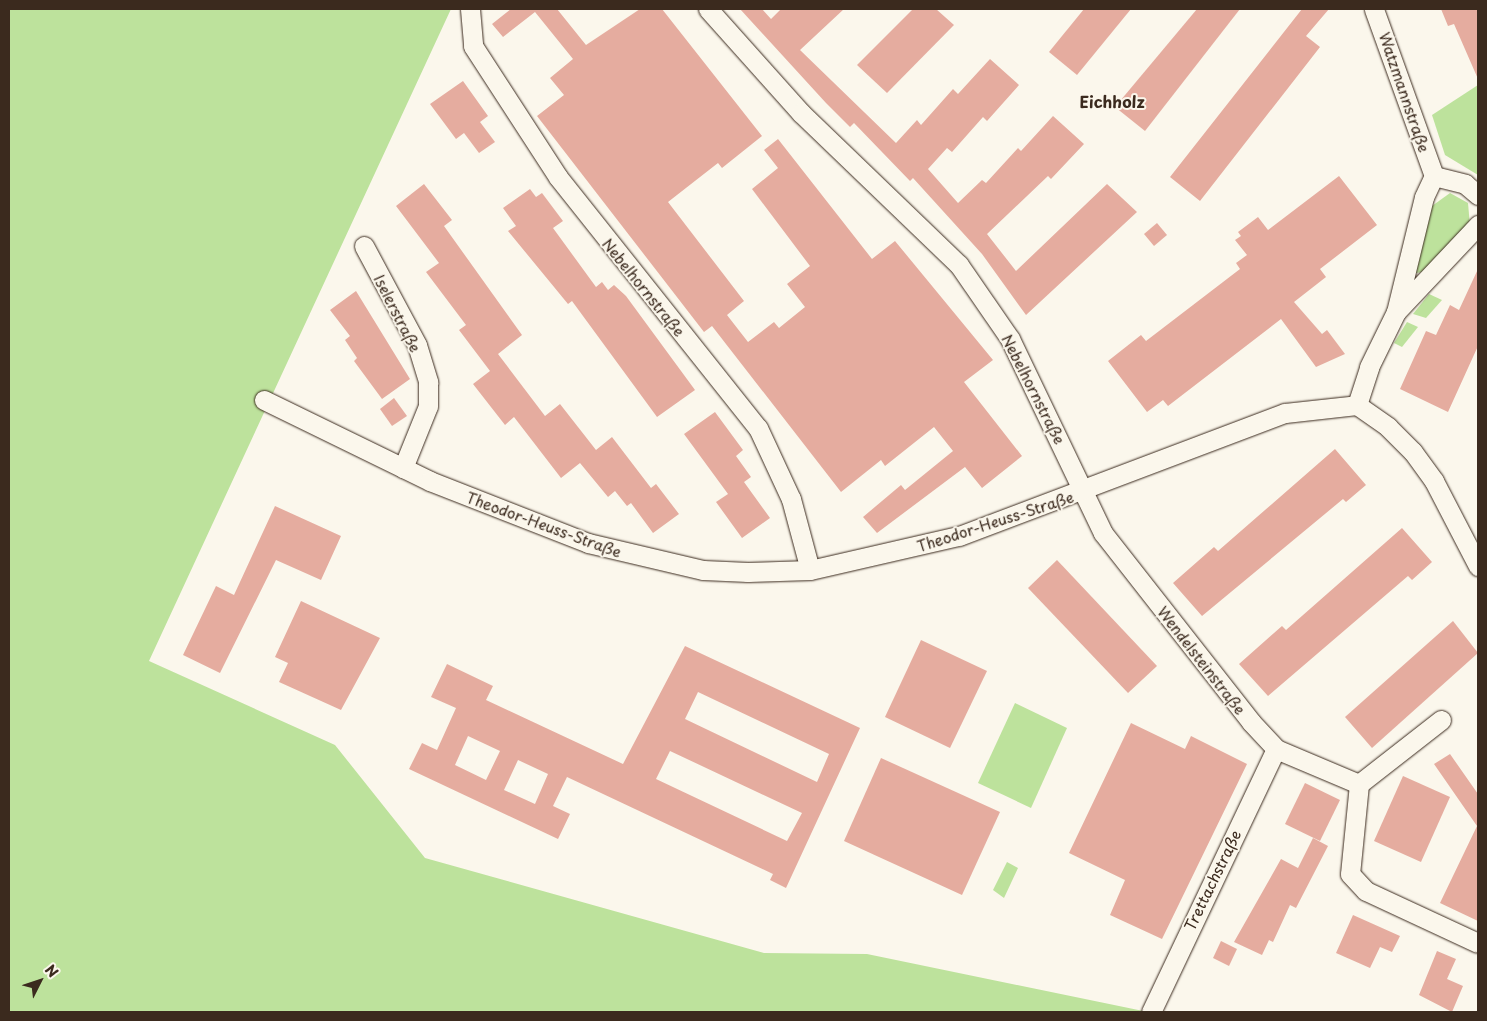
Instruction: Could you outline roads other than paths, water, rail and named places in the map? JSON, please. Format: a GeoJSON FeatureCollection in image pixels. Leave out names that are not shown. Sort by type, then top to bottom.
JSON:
{"type":"FeatureCollection","features":[{"type":"Feature","properties":{"kind":"street","name":"Nebelhornstraße"},"geometry":{"type":"LineString","coordinates":[[470,9],[473,46],[558,177],[758,428],[791,499],[810,570]]}},
{"type":"Feature","properties":{"kind":"street","name":"Nebelhornstraße"},"geometry":{"type":"LineString","coordinates":[[708,9],[801,113],[959,265],[1010,340],[1085,492]]}},
{"type":"Feature","properties":{"kind":"street","name":"Watzmannstraße"},"geometry":{"type":"LineString","coordinates":[[1374,9],[1434,176]]}},
{"type":"Feature","properties":{"kind":"street"},"geometry":{"type":"LineString","coordinates":[[1478,195],[1465,184],[1434,176],[1424,197],[1396,312],[1369,367],[1357,405],[1388,427],[1413,452],[1434,481],[1478,566]]}},
{"type":"Feature","properties":{"kind":"street"},"geometry":{"type":"LineString","coordinates":[[1396,312],[1478,226]]}},
{"type":"Feature","properties":{"kind":"street","name":"Iselerstraße"},"geometry":{"type":"LineString","coordinates":[[364,246],[417,345],[428,382],[428,406],[403,468]]}},
{"type":"Feature","properties":{"kind":"street","name":"Theodor-Heuss-Straße"},"geometry":{"type":"LineString","coordinates":[[264,400],[403,468],[505,513],[632,556],[703,570],[810,570],[959,536],[1085,492],[1285,413],[1357,405]]}},
{"type":"Feature","properties":{"kind":"street","name":"Wendelsteinstraße"},"geometry":{"type":"LineString","coordinates":[[1085,492],[1103,533],[1276,749],[1359,784]]}},
{"type":"Feature","properties":{"kind":"street"},"geometry":{"type":"LineString","coordinates":[[1441,720],[1359,784],[1350,874],[1366,891],[1478,943]]}},
{"type":"Feature","properties":{"kind":"street","name":"Trettachstraße"},"geometry":{"type":"LineString","coordinates":[[1150,1012],[1276,749]]}},
{"type":"Feature","properties":{"kind":"district","name":"Eichholz"},"geometry":{"type":"Point","coordinates":[1112,101]}}]}
